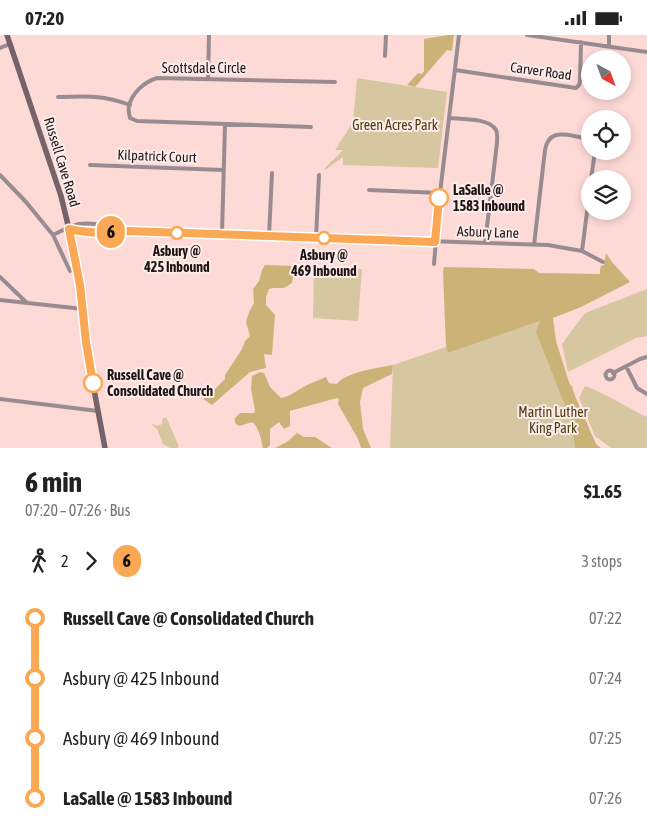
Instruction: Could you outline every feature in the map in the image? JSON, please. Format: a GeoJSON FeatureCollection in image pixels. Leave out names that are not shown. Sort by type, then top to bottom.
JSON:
{"type":"FeatureCollection","features":[{"type":"Feature","properties":{"kind":"main road","name":"Russell Cave Road"},"geometry":{"type":"LineString","coordinates":[[7,35],[55,180],[69,229],[80,285],[89,363],[105,448]]}},
{"type":"Feature","properties":{"kind":"street"},"geometry":{"type":"LineString","coordinates":[[208,79],[209,35]]}},
{"type":"Feature","properties":{"kind":"street"},"geometry":{"type":"LineString","coordinates":[[385,56],[386,35]]}},
{"type":"Feature","properties":{"kind":"street"},"geometry":{"type":"LineString","coordinates":[[434,264],[440,193],[459,35]]}},
{"type":"Feature","properties":{"kind":"street"},"geometry":{"type":"LineString","coordinates":[[527,35],[647,52]]}},
{"type":"Feature","properties":{"kind":"street"},"geometry":{"type":"LineString","coordinates":[[609,35],[609,47]]}},
{"type":"Feature","properties":{"kind":"street","name":"Carver Road"},"geometry":{"type":"LineString","coordinates":[[455,70],[576,88],[580,84],[581,42]]}},
{"type":"Feature","properties":{"kind":"street"},"geometry":{"type":"LineString","coordinates":[[0,47],[10,44]]}},
{"type":"Feature","properties":{"kind":"street","name":"Scottsdale Circle"},"geometry":{"type":"LineString","coordinates":[[130,105],[140,88],[152,79],[335,82]]}},
{"type":"Feature","properties":{"kind":"street"},"geometry":{"type":"LineString","coordinates":[[58,97],[95,96],[111,99],[130,105],[130,118],[133,120],[311,127]]}},
{"type":"Feature","properties":{"kind":"street"},"geometry":{"type":"LineString","coordinates":[[450,118],[486,123],[497,132],[485,243]]}},
{"type":"Feature","properties":{"kind":"street"},"geometry":{"type":"LineString","coordinates":[[222,235],[225,124]]}},
{"type":"Feature","properties":{"kind":"street"},"geometry":{"type":"LineString","coordinates":[[534,245],[546,143],[551,137],[559,134],[581,138]]}},
{"type":"Feature","properties":{"kind":"street","name":"Kilpatrick Court"},"geometry":{"type":"LineString","coordinates":[[90,165],[223,169]]}},
{"type":"Feature","properties":{"kind":"street"},"geometry":{"type":"LineString","coordinates":[[269,236],[272,173]]}},
{"type":"Feature","properties":{"kind":"street"},"geometry":{"type":"LineString","coordinates":[[0,175],[26,202],[53,235],[70,271]]}},
{"type":"Feature","properties":{"kind":"street"},"geometry":{"type":"LineString","coordinates":[[316,238],[319,175]]}},
{"type":"Feature","properties":{"kind":"street"},"geometry":{"type":"LineString","coordinates":[[369,190],[440,193]]}},
{"type":"Feature","properties":{"kind":"street"},"geometry":{"type":"LineString","coordinates":[[582,251],[586,220]]}},
{"type":"Feature","properties":{"kind":"street","name":"Asbury Lane"},"geometry":{"type":"LineString","coordinates":[[69,229],[78,224],[91,224],[118,227],[128,231]]}},
{"type":"Feature","properties":{"kind":"street"},"geometry":{"type":"LineString","coordinates":[[53,235],[69,229]]}},
{"type":"Feature","properties":{"kind":"street","name":"Asbury Lane"},"geometry":{"type":"LineString","coordinates":[[69,229],[118,233],[128,231],[559,246],[582,251],[603,262]]}},
{"type":"Feature","properties":{"kind":"street"},"geometry":{"type":"LineString","coordinates":[[0,277],[28,304]]}},
{"type":"Feature","properties":{"kind":"street"},"geometry":{"type":"LineString","coordinates":[[0,300],[83,309]]}},
{"type":"Feature","properties":{"kind":"street"},"geometry":{"type":"LineString","coordinates":[[614,373],[647,357]]}},
{"type":"Feature","properties":{"kind":"street"},"geometry":{"type":"LineString","coordinates":[[626,366],[637,388],[647,394]]}},
{"type":"Feature","properties":{"kind":"street"},"geometry":{"type":"LineString","coordinates":[[0,399],[98,411]]}},
{"type":"Feature","properties":{"kind":"green space","name":"Green Acres Park"},"geometry":{"type":"Polygon","coordinates":[[[357,78],[447,92],[438,168],[343,165],[343,157],[324,169],[343,150],[335,150],[353,122],[357,78]]]}},
{"type":"Feature","properties":{"kind":"green space"},"geometry":{"type":"Polygon","coordinates":[[[314,267],[362,269],[358,321],[313,318],[314,267]]]}},
{"type":"Feature","properties":{"kind":"green space"},"geometry":{"type":"Polygon","coordinates":[[[647,289],[647,336],[636,338],[568,372],[562,344],[585,313],[647,289]]]}},
{"type":"Feature","properties":{"kind":"green space","name":"Martin Luther King Park"},"geometry":{"type":"Polygon","coordinates":[[[540,321],[559,389],[572,385],[589,448],[390,448],[393,365],[446,347],[448,353],[540,321]]]}},
{"type":"Feature","properties":{"kind":"green space"},"geometry":{"type":"Polygon","coordinates":[[[585,386],[647,417],[647,448],[611,448],[595,436],[579,398],[585,386]]]}},
{"type":"Feature","properties":{"kind":"green space"},"geometry":{"type":"Polygon","coordinates":[[[166,417],[179,446],[177,448],[170,448],[163,444],[157,429],[152,424],[158,426],[162,424],[162,419],[166,417]]]}},
{"type":"Feature","properties":{"kind":"shaded area"},"geometry":{"type":"Polygon","coordinates":[[[454,35],[452,51],[447,50],[415,87],[407,85],[418,73],[422,74],[424,71],[424,39],[454,35]]]}},
{"type":"Feature","properties":{"kind":"shaded area"},"geometry":{"type":"Polygon","coordinates":[[[606,253],[630,282],[581,307],[553,318],[556,341],[569,382],[596,444],[601,448],[575,448],[572,423],[536,332],[540,321],[448,353],[446,347],[443,272],[444,267],[534,269],[539,273],[600,274],[606,253]]]}},
{"type":"Feature","properties":{"kind":"shaded area"},"geometry":{"type":"Polygon","coordinates":[[[265,265],[295,266],[292,283],[284,288],[269,289],[266,297],[266,305],[275,315],[272,355],[264,354],[266,368],[250,372],[212,405],[203,399],[225,379],[225,375],[245,341],[250,336],[246,322],[254,303],[253,289],[259,281],[265,265]]]}},
{"type":"Feature","properties":{"kind":"shaded area"},"geometry":{"type":"Polygon","coordinates":[[[393,365],[392,374],[363,388],[360,402],[363,429],[371,448],[361,448],[358,439],[338,404],[339,399],[337,398],[290,411],[290,426],[284,429],[279,422],[270,429],[270,445],[267,448],[263,448],[258,430],[252,422],[240,426],[235,422],[235,418],[240,413],[254,413],[251,389],[252,376],[260,372],[264,373],[270,387],[281,398],[326,377],[329,383],[337,384],[347,376],[393,365]]]}},
{"type":"Feature","properties":{"kind":"shaded area"},"geometry":{"type":"Polygon","coordinates":[[[297,433],[304,437],[315,437],[332,448],[275,448],[287,442],[297,433]]]}},
{"type":"Feature","properties":{"kind":"bus line","name":"6"},"geometry":{"type":"LineString","coordinates":[[93,383],[76,259],[69,229],[118,233],[128,231],[435,242],[439,198]]}},
{"type":"Feature","properties":{"kind":"place","name":"LaSalle @ 1583 Inbound"},"geometry":{"type":"Point","coordinates":[439,198]}},
{"type":"Feature","properties":{"kind":"place","name":"Asbury @ 425 Inbound"},"geometry":{"type":"Point","coordinates":[177,233]}},
{"type":"Feature","properties":{"kind":"place","name":"Asbury @ 469 Inbound"},"geometry":{"type":"Point","coordinates":[324,238]}},
{"type":"Feature","properties":{"kind":"place","name":"Russell Cave @ Consolidated Church"},"geometry":{"type":"Point","coordinates":[93,383]}}]}
